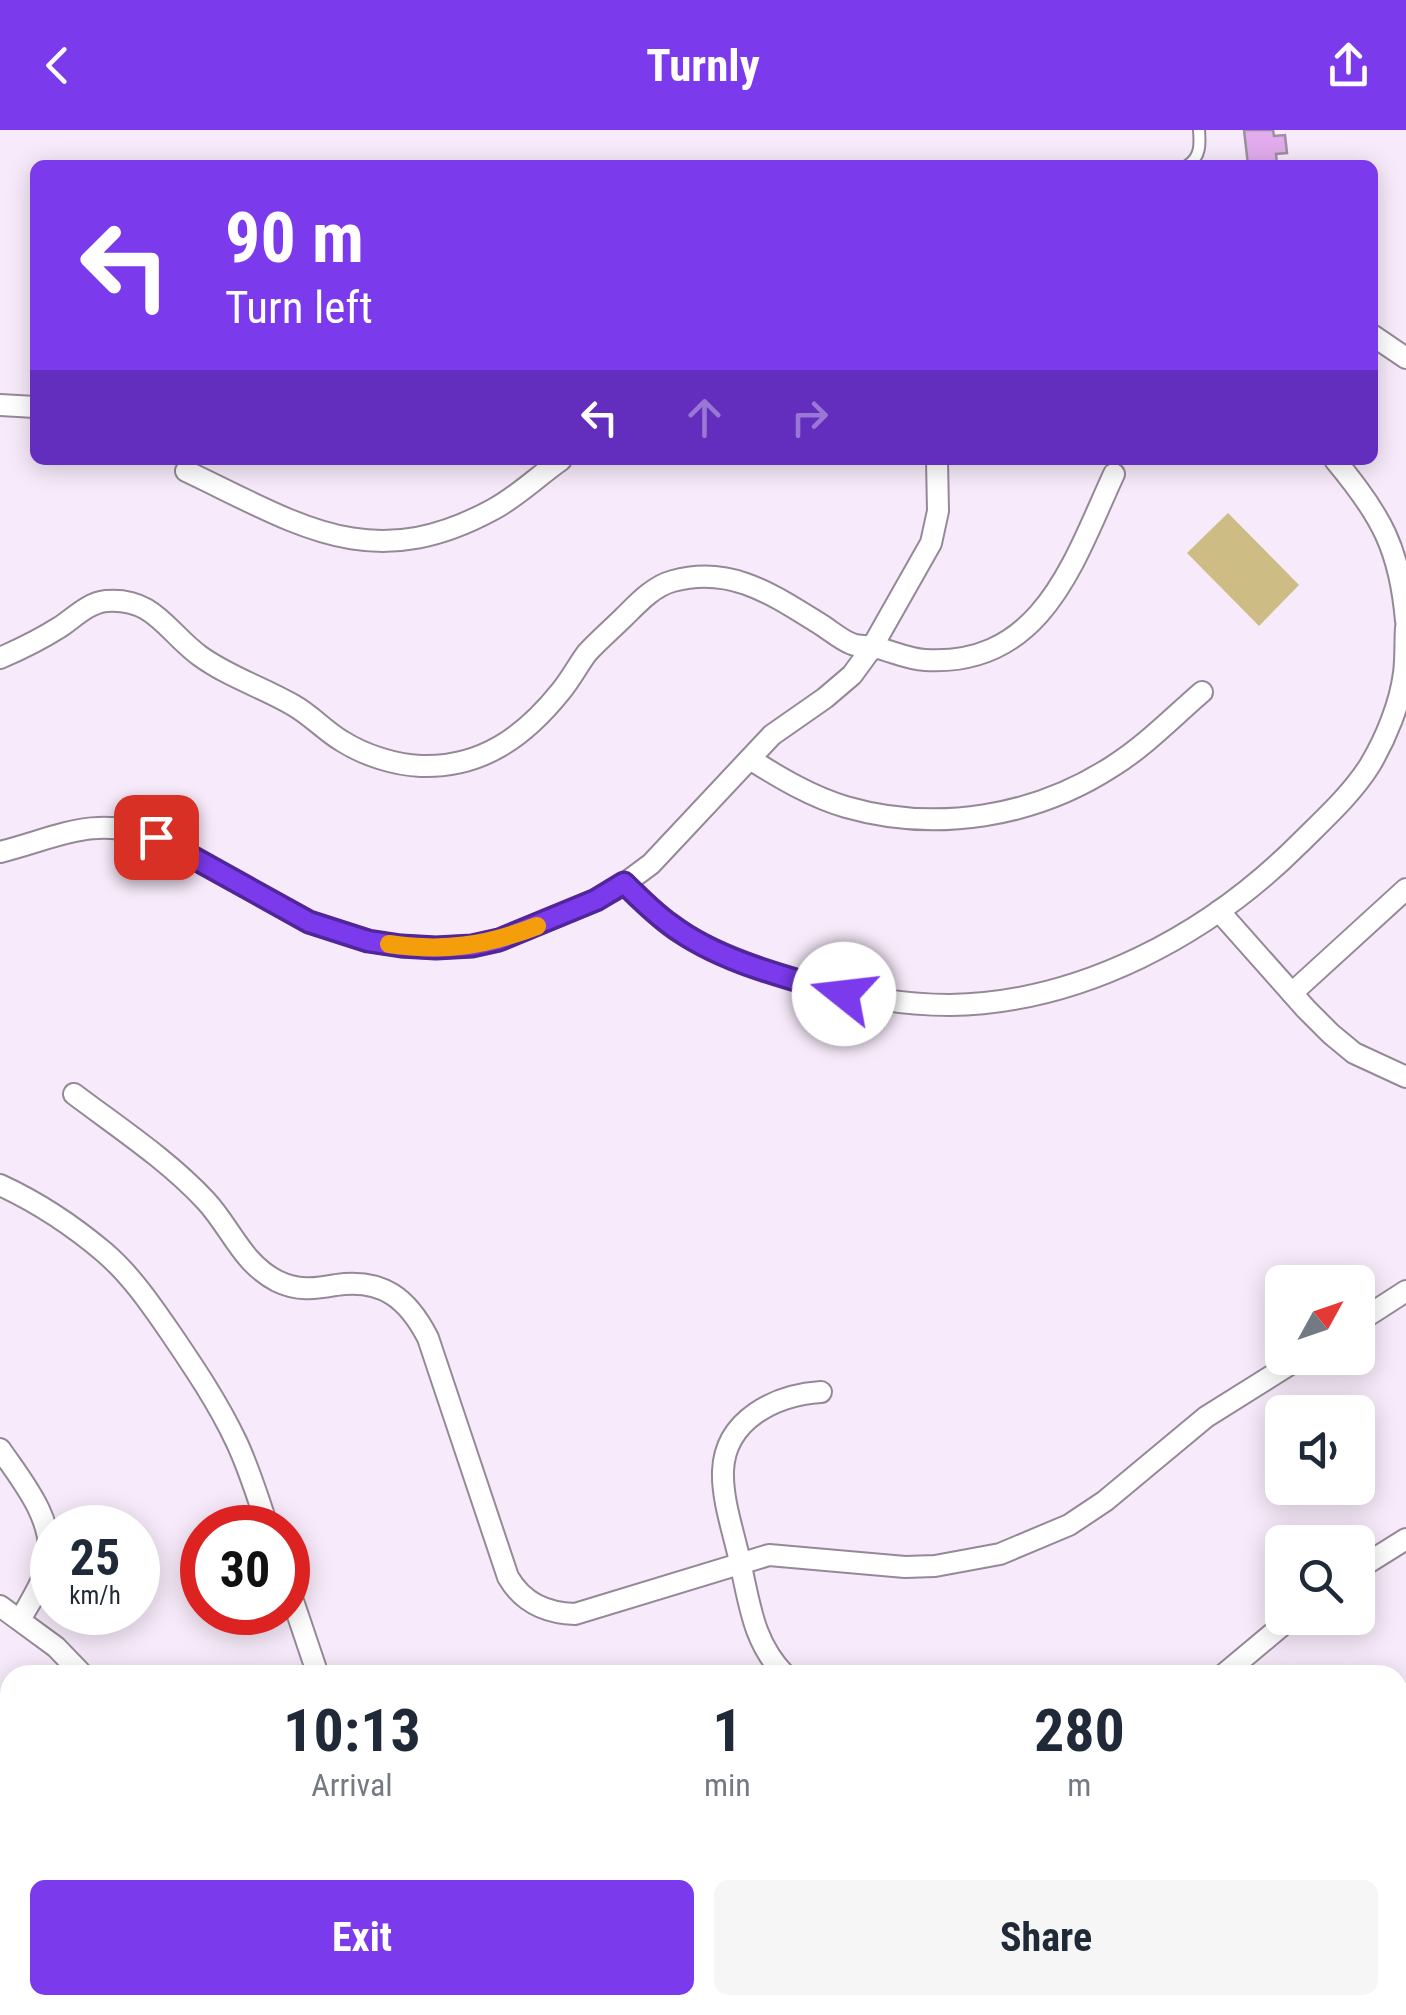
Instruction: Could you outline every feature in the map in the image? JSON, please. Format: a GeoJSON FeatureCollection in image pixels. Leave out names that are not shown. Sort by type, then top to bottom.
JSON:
{"type":"FeatureCollection","features":[{"type":"Feature","properties":{"kind":"street"},"geometry":{"type":"LineString","coordinates":[[1378,339],[1406,358]]}},
{"type":"Feature","properties":{"kind":"street"},"geometry":{"type":"LineString","coordinates":[[0,405],[30,407]]}},
{"type":"Feature","properties":{"kind":"street"},"geometry":{"type":"LineString","coordinates":[[186,471],[297,524],[338,538],[378,542],[416,539],[459,526],[496,508],[555,465]]}},
{"type":"Feature","properties":{"kind":"street"},"geometry":{"type":"LineString","coordinates":[[0,852],[77,829],[132,828],[156,837],[309,922],[368,941],[436,948],[472,946],[499,940],[562,915],[624,883],[651,864],[772,736],[852,675],[873,646],[931,543],[938,511],[937,465]]}},
{"type":"Feature","properties":{"kind":"street"},"geometry":{"type":"LineString","coordinates":[[624,883],[674,928],[705,946],[771,973],[844,994],[950,1004],[1020,997],[1072,984],[1131,962],[1219,912],[1271,872],[1314,830],[1370,765],[1398,702],[1404,671],[1403,586],[1394,550],[1382,524],[1364,494],[1339,465]]}},
{"type":"Feature","properties":{"kind":"street"},"geometry":{"type":"LineString","coordinates":[[0,658],[62,626],[91,605],[107,601],[140,604],[211,664],[296,707],[344,742],[382,760],[420,766],[457,763],[495,750],[538,719],[588,653],[646,595],[670,581],[704,576],[735,578],[771,594],[854,645],[873,646],[900,656],[951,660],[979,654],[1029,626],[1048,606],[1061,587],[1114,474]]}},
{"type":"Feature","properties":{"kind":"street"},"geometry":{"type":"LineString","coordinates":[[750,758],[780,778],[845,806],[881,815],[918,819],[987,816],[1056,796],[1112,767],[1202,692]]}},
{"type":"Feature","properties":{"kind":"street"},"geometry":{"type":"LineString","coordinates":[[1292,994],[1406,889]]}},
{"type":"Feature","properties":{"kind":"street"},"geometry":{"type":"LineString","coordinates":[[1219,912],[1331,1034],[1354,1053],[1406,1077]]}},
{"type":"Feature","properties":{"kind":"street"},"geometry":{"type":"LineString","coordinates":[[74,1094],[156,1156],[206,1201],[244,1256],[259,1270],[302,1289],[356,1284],[383,1288],[408,1307],[428,1338],[508,1577],[527,1600],[550,1611],[575,1614],[769,1555],[905,1567],[936,1566],[1000,1554],[1069,1525],[1105,1501],[1206,1417],[1273,1375]]}},
{"type":"Feature","properties":{"kind":"street"},"geometry":{"type":"LineString","coordinates":[[0,1185],[80,1233],[106,1254],[144,1296],[219,1408],[237,1442],[261,1505]]}},
{"type":"Feature","properties":{"kind":"street"},"geometry":{"type":"LineString","coordinates":[[1375,1311],[1406,1291]]}},
{"type":"Feature","properties":{"kind":"street"},"geometry":{"type":"LineString","coordinates":[[776,1665],[753,1620],[723,1466],[734,1436],[745,1421],[763,1408],[798,1394],[821,1392]]}},
{"type":"Feature","properties":{"kind":"street"},"geometry":{"type":"LineString","coordinates":[[0,1449],[38,1507],[48,1536],[48,1561],[20,1620]]}},
{"type":"Feature","properties":{"kind":"street"},"geometry":{"type":"LineString","coordinates":[[1375,1559],[1406,1540]]}},
{"type":"Feature","properties":{"kind":"street"},"geometry":{"type":"LineString","coordinates":[[0,1606],[56,1647],[73,1665]]}},
{"type":"Feature","properties":{"kind":"street"},"geometry":{"type":"LineString","coordinates":[[305,1635],[315,1665]]}},
{"type":"Feature","properties":{"kind":"street"},"geometry":{"type":"LineString","coordinates":[[1234,1665],[1270,1635]]}},
{"type":"Feature","properties":{"kind":"lane"},"geometry":{"type":"LineString","coordinates":[[1193,160],[1200,147],[1199,130]]}},
{"type":"Feature","properties":{"kind":"shaded area"},"geometry":{"type":"Polygon","coordinates":[[[1228,513],[1299,585],[1259,626],[1187,553],[1228,513]]]}},
{"type":"Feature","properties":{"kind":"building"},"geometry":{"type":"Polygon","coordinates":[[[1244,130],[1273,130],[1274,136],[1285,135],[1287,153],[1276,154],[1277,160],[1247,160],[1244,130]]]}},
{"type":"Feature","properties":{"kind":"slow traffic"},"geometry":{"type":"LineString","coordinates":[[389,944],[472,946],[537,926]]}},
{"type":"Feature","properties":{"kind":"route"},"geometry":{"type":"LineString","coordinates":[[156,837],[309,922],[337,933],[401,946],[472,946],[499,940],[596,900],[624,883],[674,928],[705,946],[771,973],[844,994]]}}]}
